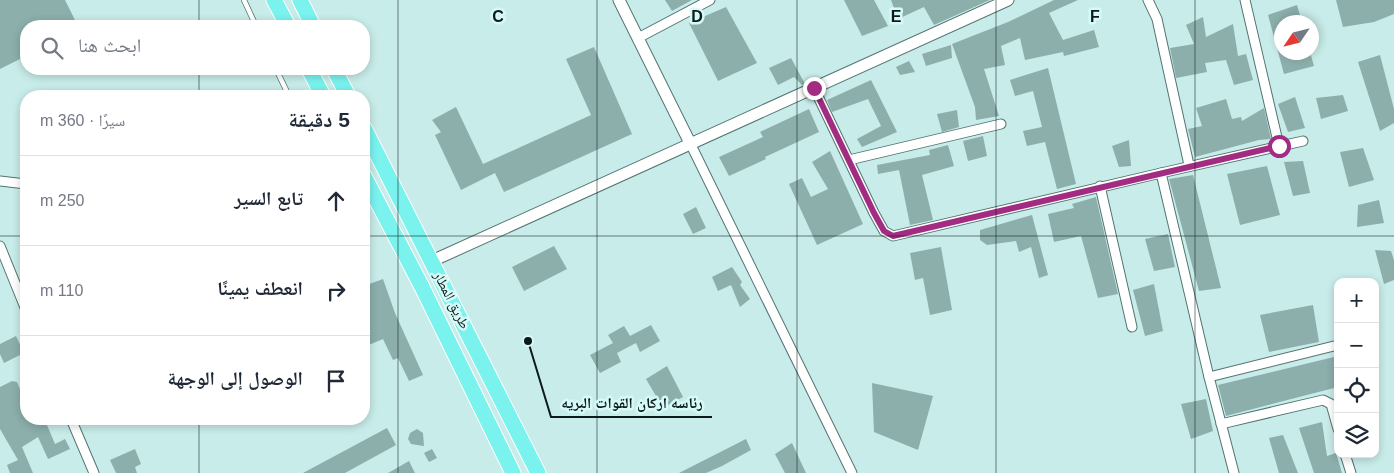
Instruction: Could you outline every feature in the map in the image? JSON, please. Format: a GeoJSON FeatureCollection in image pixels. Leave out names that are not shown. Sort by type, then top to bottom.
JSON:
{"type":"FeatureCollection","features":[{"type":"Feature","properties":{"kind":"highway"},"geometry":{"type":"LineString","coordinates":[[274,0],[285,20]]}},
{"type":"Feature","properties":{"kind":"highway"},"geometry":{"type":"LineString","coordinates":[[300,0],[310,20]]}},
{"type":"Feature","properties":{"kind":"highway"},"geometry":{"type":"LineString","coordinates":[[312,75],[320,90]]}},
{"type":"Feature","properties":{"kind":"highway"},"geometry":{"type":"LineString","coordinates":[[337,75],[345,90]]}},
{"type":"Feature","properties":{"kind":"highway","name":"طريق المطار"},"geometry":{"type":"LineString","coordinates":[[370,140],[538,473]]}},
{"type":"Feature","properties":{"kind":"highway","name":"طريق المطار"},"geometry":{"type":"LineString","coordinates":[[370,187],[422,287],[513,473]]}},
{"type":"Feature","properties":{"kind":"street"},"geometry":{"type":"LineString","coordinates":[[619,0],[852,473]]}},
{"type":"Feature","properties":{"kind":"street"},"geometry":{"type":"LineString","coordinates":[[638,38],[710,0]]}},
{"type":"Feature","properties":{"kind":"street"},"geometry":{"type":"LineString","coordinates":[[432,261],[1008,0]]}},
{"type":"Feature","properties":{"kind":"street"},"geometry":{"type":"LineString","coordinates":[[1148,0],[1157,19],[1189,165]]}},
{"type":"Feature","properties":{"kind":"street"},"geometry":{"type":"LineString","coordinates":[[1245,0],[1279,146]]}},
{"type":"Feature","properties":{"kind":"street"},"geometry":{"type":"LineString","coordinates":[[814,88],[884,231],[893,236],[1189,165],[1303,141]]}},
{"type":"Feature","properties":{"kind":"street"},"geometry":{"type":"LineString","coordinates":[[849,160],[1001,124]]}},
{"type":"Feature","properties":{"kind":"street"},"geometry":{"type":"LineString","coordinates":[[1161,173],[1209,377],[1234,473]]}},
{"type":"Feature","properties":{"kind":"street"},"geometry":{"type":"LineString","coordinates":[[0,181],[20,183]]}},
{"type":"Feature","properties":{"kind":"street"},"geometry":{"type":"LineString","coordinates":[[1100,186],[1132,327]]}},
{"type":"Feature","properties":{"kind":"street"},"geometry":{"type":"LineString","coordinates":[[0,246],[20,295]]}},
{"type":"Feature","properties":{"kind":"street"},"geometry":{"type":"LineString","coordinates":[[1209,377],[1334,346]]}},
{"type":"Feature","properties":{"kind":"street"},"geometry":{"type":"LineString","coordinates":[[1221,424],[1323,400],[1330,402],[1334,414]]}},
{"type":"Feature","properties":{"kind":"street"},"geometry":{"type":"LineString","coordinates":[[74,425],[94,473]]}},
{"type":"Feature","properties":{"kind":"street"},"geometry":{"type":"LineString","coordinates":[[1347,458],[1351,473]]}},
{"type":"Feature","properties":{"kind":"lane"},"geometry":{"type":"LineString","coordinates":[[244,0],[253,20]]}},
{"type":"Feature","properties":{"kind":"lane"},"geometry":{"type":"LineString","coordinates":[[279,75],[286,90]]}},
{"type":"Feature","properties":{"kind":"building"},"geometry":{"type":"Polygon","coordinates":[[[0,0],[65,0],[75,20],[20,20],[20,59],[0,69],[0,0]]]}},
{"type":"Feature","properties":{"kind":"building"},"geometry":{"type":"Polygon","coordinates":[[[665,0],[692,0],[672,11],[665,0]]]}},
{"type":"Feature","properties":{"kind":"building"},"geometry":{"type":"Polygon","coordinates":[[[844,0],[874,0],[888,26],[862,36],[844,0]]]}},
{"type":"Feature","properties":{"kind":"building"},"geometry":{"type":"Polygon","coordinates":[[[891,0],[990,0],[934,25],[924,7],[898,19],[891,0]]]}},
{"type":"Feature","properties":{"kind":"building"},"geometry":{"type":"Polygon","coordinates":[[[1054,0],[1078,0],[1049,13],[1063,40],[1094,30],[1099,47],[1064,56],[1063,52],[1025,60],[1020,38],[1001,46],[1005,65],[984,69],[999,116],[976,120],[975,107],[952,44],[1008,22],[1054,0]]]}},
{"type":"Feature","properties":{"kind":"building"},"geometry":{"type":"Polygon","coordinates":[[[1336,0],[1394,0],[1394,14],[1374,22],[1343,27],[1336,0]]]}},
{"type":"Feature","properties":{"kind":"building"},"geometry":{"type":"Polygon","coordinates":[[[1297,5],[1300,15],[1274,15],[1274,37],[1268,15],[1297,5]]]}},
{"type":"Feature","properties":{"kind":"building"},"geometry":{"type":"Polygon","coordinates":[[[726,7],[757,63],[718,81],[689,23],[726,7]]]}},
{"type":"Feature","properties":{"kind":"building"},"geometry":{"type":"Polygon","coordinates":[[[1203,17],[1206,37],[1233,24],[1238,56],[1246,54],[1253,80],[1234,85],[1226,60],[1205,63],[1207,72],[1176,78],[1170,48],[1194,44],[1186,25],[1203,17]]]}},
{"type":"Feature","properties":{"kind":"building"},"geometry":{"type":"Polygon","coordinates":[[[951,45],[952,58],[926,66],[922,54],[951,45]]]}},
{"type":"Feature","properties":{"kind":"building"},"geometry":{"type":"Polygon","coordinates":[[[594,47],[632,134],[504,192],[495,173],[461,190],[435,135],[441,132],[432,120],[456,107],[483,164],[591,115],[566,59],[594,47]]]}},
{"type":"Feature","properties":{"kind":"building"},"geometry":{"type":"Polygon","coordinates":[[[1380,55],[1394,109],[1394,123],[1380,131],[1358,62],[1380,55]]]}},
{"type":"Feature","properties":{"kind":"building"},"geometry":{"type":"Polygon","coordinates":[[[791,58],[805,84],[802,85],[794,77],[778,85],[769,68],[791,58]]]}},
{"type":"Feature","properties":{"kind":"building"},"geometry":{"type":"Polygon","coordinates":[[[1280,60],[1312,60],[1314,66],[1284,74],[1280,60]]]}},
{"type":"Feature","properties":{"kind":"building"},"geometry":{"type":"Polygon","coordinates":[[[909,61],[915,72],[900,75],[896,67],[909,61]]]}},
{"type":"Feature","properties":{"kind":"building"},"geometry":{"type":"Polygon","coordinates":[[[1048,68],[1076,184],[1057,189],[1045,142],[1027,146],[1023,131],[1042,127],[1033,91],[1015,96],[1010,80],[1048,68]]]}},
{"type":"Feature","properties":{"kind":"building"},"geometry":{"type":"Polygon","coordinates":[[[871,80],[897,132],[862,147],[857,139],[881,126],[868,99],[832,112],[827,100],[871,80]]]}},
{"type":"Feature","properties":{"kind":"building"},"geometry":{"type":"Polygon","coordinates":[[[1343,95],[1348,111],[1321,119],[1316,98],[1343,95]]]}},
{"type":"Feature","properties":{"kind":"building"},"geometry":{"type":"Polygon","coordinates":[[[1295,97],[1305,128],[1288,132],[1278,104],[1295,97]]]}},
{"type":"Feature","properties":{"kind":"building"},"geometry":{"type":"Polygon","coordinates":[[[1226,99],[1232,119],[1241,117],[1242,121],[1264,108],[1271,139],[1259,140],[1195,157],[1188,129],[1202,126],[1196,108],[1226,99]]]}},
{"type":"Feature","properties":{"kind":"building"},"geometry":{"type":"Polygon","coordinates":[[[809,109],[819,132],[729,176],[719,157],[763,137],[760,132],[809,109]]]}},
{"type":"Feature","properties":{"kind":"building"},"geometry":{"type":"Polygon","coordinates":[[[957,110],[959,127],[942,132],[937,114],[957,110]]]}},
{"type":"Feature","properties":{"kind":"building"},"geometry":{"type":"Polygon","coordinates":[[[983,136],[987,156],[968,161],[963,141],[983,136]]]}},
{"type":"Feature","properties":{"kind":"building"},"geometry":{"type":"Polygon","coordinates":[[[1129,140],[1131,166],[1119,167],[1112,146],[1129,140]]]}},
{"type":"Feature","properties":{"kind":"building"},"geometry":{"type":"Polygon","coordinates":[[[948,145],[954,166],[922,175],[933,220],[910,225],[899,170],[878,174],[877,165],[930,155],[929,150],[948,145]]]}},
{"type":"Feature","properties":{"kind":"building"},"geometry":{"type":"Polygon","coordinates":[[[1363,148],[1374,180],[1349,187],[1340,152],[1363,148]]]}},
{"type":"Feature","properties":{"kind":"building"},"geometry":{"type":"Polygon","coordinates":[[[830,151],[863,224],[817,245],[789,184],[802,178],[811,197],[828,189],[812,162],[830,151]]]}},
{"type":"Feature","properties":{"kind":"building"},"geometry":{"type":"Polygon","coordinates":[[[1303,161],[1310,193],[1293,196],[1284,162],[1303,161]]]}},
{"type":"Feature","properties":{"kind":"building"},"geometry":{"type":"Polygon","coordinates":[[[1267,166],[1280,215],[1240,225],[1227,174],[1267,166]]]}},
{"type":"Feature","properties":{"kind":"building"},"geometry":{"type":"Polygon","coordinates":[[[1193,175],[1221,288],[1199,291],[1169,179],[1193,175]]]}},
{"type":"Feature","properties":{"kind":"building"},"geometry":{"type":"Polygon","coordinates":[[[1096,197],[1118,294],[1098,298],[1081,236],[1054,242],[1048,214],[1074,208],[1072,204],[1096,197]]]}},
{"type":"Feature","properties":{"kind":"building"},"geometry":{"type":"Polygon","coordinates":[[[1379,200],[1384,223],[1357,227],[1358,205],[1379,200]]]}},
{"type":"Feature","properties":{"kind":"building"},"geometry":{"type":"Polygon","coordinates":[[[696,207],[706,228],[693,234],[683,214],[696,207]]]}},
{"type":"Feature","properties":{"kind":"building"},"geometry":{"type":"Polygon","coordinates":[[[1032,215],[1048,275],[1039,278],[1031,247],[1019,252],[1016,241],[987,245],[980,240],[980,230],[1032,215]]]}},
{"type":"Feature","properties":{"kind":"building"},"geometry":{"type":"Polygon","coordinates":[[[1168,234],[1175,267],[1154,271],[1145,239],[1168,234]]]}},
{"type":"Feature","properties":{"kind":"building"},"geometry":{"type":"Polygon","coordinates":[[[554,246],[567,269],[524,291],[512,267],[554,246]]]}},
{"type":"Feature","properties":{"kind":"building"},"geometry":{"type":"Polygon","coordinates":[[[941,247],[952,310],[930,315],[923,278],[915,280],[910,253],[941,247]]]}},
{"type":"Feature","properties":{"kind":"building"},"geometry":{"type":"Polygon","coordinates":[[[1375,250],[1391,251],[1394,260],[1394,280],[1384,284],[1375,250]]]}},
{"type":"Feature","properties":{"kind":"building"},"geometry":{"type":"Polygon","coordinates":[[[732,267],[742,282],[740,285],[750,299],[740,307],[731,285],[718,291],[712,277],[732,267]]]}},
{"type":"Feature","properties":{"kind":"building"},"geometry":{"type":"Polygon","coordinates":[[[383,279],[395,313],[423,375],[409,381],[398,358],[393,360],[383,339],[370,344],[370,284],[383,279]]]}},
{"type":"Feature","properties":{"kind":"building"},"geometry":{"type":"Polygon","coordinates":[[[1154,284],[1163,331],[1145,336],[1133,290],[1154,284]]]}},
{"type":"Feature","properties":{"kind":"building"},"geometry":{"type":"Polygon","coordinates":[[[1313,305],[1319,342],[1269,352],[1260,315],[1313,305]]]}},
{"type":"Feature","properties":{"kind":"building"},"geometry":{"type":"Polygon","coordinates":[[[651,325],[660,341],[640,352],[636,343],[617,353],[621,362],[600,373],[590,355],[613,343],[608,335],[624,326],[630,336],[651,325]]]}},
{"type":"Feature","properties":{"kind":"building"},"geometry":{"type":"Polygon","coordinates":[[[16,336],[20,344],[20,355],[4,363],[0,354],[0,344],[16,336]]]}},
{"type":"Feature","properties":{"kind":"building"},"geometry":{"type":"Polygon","coordinates":[[[1334,357],[1334,388],[1226,416],[1218,385],[1334,357]]]}},
{"type":"Feature","properties":{"kind":"building"},"geometry":{"type":"Polygon","coordinates":[[[667,366],[683,397],[663,408],[646,379],[667,366]]]}},
{"type":"Feature","properties":{"kind":"building"},"geometry":{"type":"Polygon","coordinates":[[[12,381],[17,382],[20,389],[20,425],[47,425],[55,444],[65,439],[70,449],[48,459],[38,437],[22,447],[33,473],[10,473],[7,465],[18,460],[0,429],[0,387],[12,381]]]}},
{"type":"Feature","properties":{"kind":"building"},"geometry":{"type":"Polygon","coordinates":[[[872,383],[933,396],[918,450],[874,432],[872,383]]]}},
{"type":"Feature","properties":{"kind":"building"},"geometry":{"type":"Polygon","coordinates":[[[1206,399],[1213,431],[1191,439],[1181,404],[1206,399]]]}},
{"type":"Feature","properties":{"kind":"building"},"geometry":{"type":"Polygon","coordinates":[[[1322,422],[1327,456],[1334,454],[1334,458],[1338,458],[1342,473],[1314,473],[1299,428],[1322,422]]]}},
{"type":"Feature","properties":{"kind":"building"},"geometry":{"type":"Polygon","coordinates":[[[387,428],[396,445],[345,473],[303,473],[387,428]]]}},
{"type":"Feature","properties":{"kind":"building"},"geometry":{"type":"Polygon","coordinates":[[[417,429],[423,433],[424,446],[411,444],[408,439],[410,433],[417,429]]]}},
{"type":"Feature","properties":{"kind":"building"},"geometry":{"type":"Polygon","coordinates":[[[1283,435],[1298,473],[1279,473],[1269,438],[1283,435]]]}},
{"type":"Feature","properties":{"kind":"building"},"geometry":{"type":"Polygon","coordinates":[[[746,439],[751,450],[722,466],[706,473],[679,473],[746,439]]]}},
{"type":"Feature","properties":{"kind":"building"},"geometry":{"type":"Polygon","coordinates":[[[792,443],[806,473],[785,473],[775,454],[792,443]]]}},
{"type":"Feature","properties":{"kind":"building"},"geometry":{"type":"Polygon","coordinates":[[[135,449],[141,464],[135,467],[137,473],[116,473],[110,460],[135,449]]]}},
{"type":"Feature","properties":{"kind":"building"},"geometry":{"type":"Polygon","coordinates":[[[432,449],[437,458],[429,462],[424,453],[432,449]]]}},
{"type":"Feature","properties":{"kind":"building"},"geometry":{"type":"Polygon","coordinates":[[[409,461],[415,473],[388,473],[409,461]]]}},
{"type":"Feature","properties":{"kind":"place","name":"رئاسه اركان القوات البريه"},"geometry":{"type":"Point","coordinates":[528,341]}},
{"type":"Feature","properties":{"kind":"route"},"geometry":{"type":"LineString","coordinates":[[814,88],[874,213],[884,231],[893,236],[1189,165],[1279,146]]}}]}
